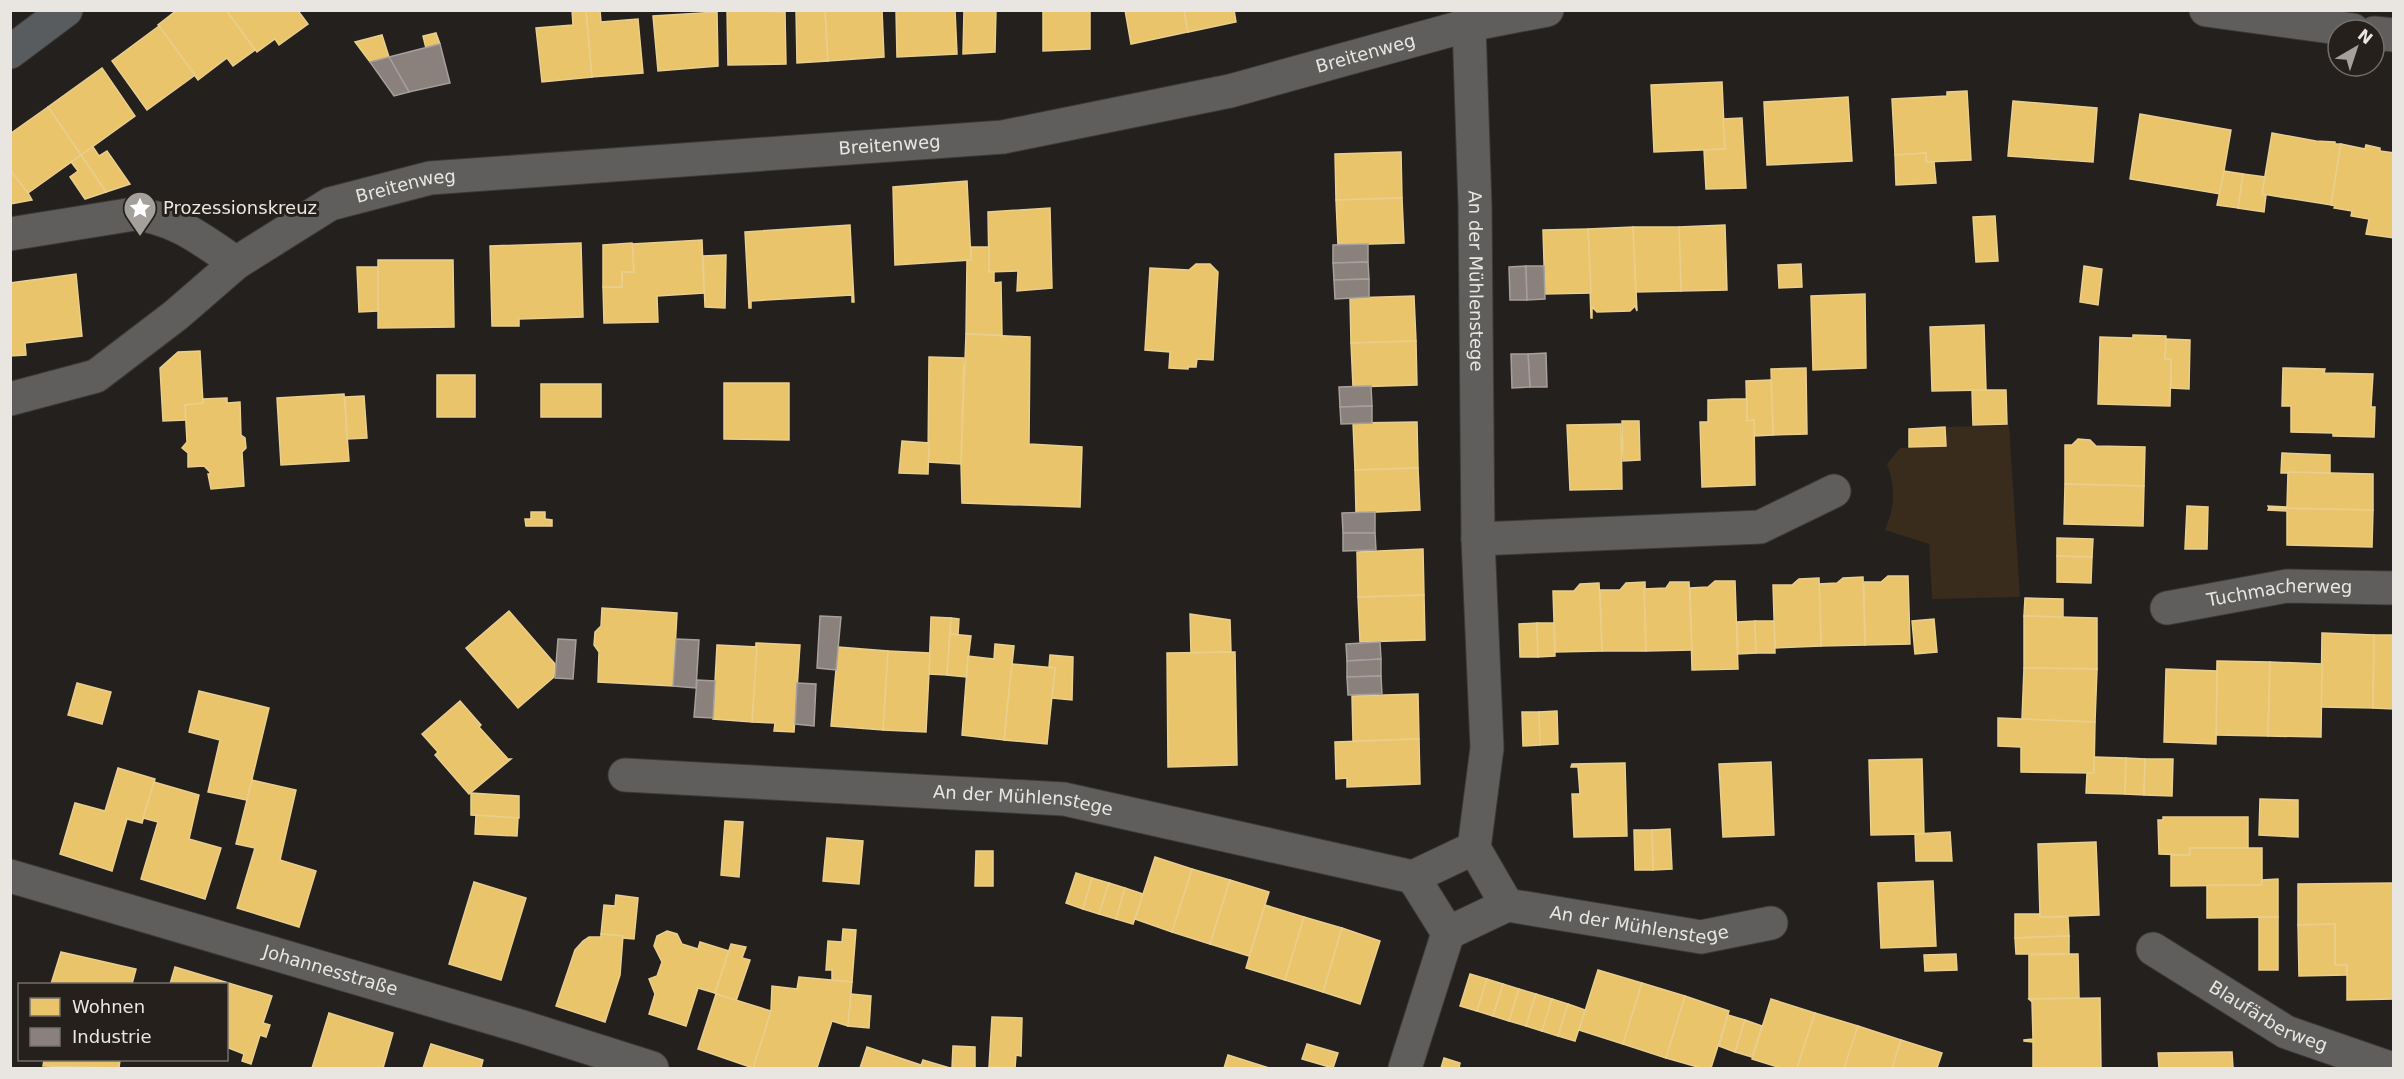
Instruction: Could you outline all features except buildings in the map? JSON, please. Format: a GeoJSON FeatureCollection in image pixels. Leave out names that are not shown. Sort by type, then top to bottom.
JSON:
{"type":"FeatureCollection","features":[{"type":"Feature","properties":{"kind":"main road"},"geometry":{"type":"LineString","coordinates":[[10,52],[66,10]]}},
{"type":"Feature","properties":{"kind":"street","name":"Breitenweg"},"geometry":{"type":"LineString","coordinates":[[10,399],[96,376],[176,315],[236,263],[330,204],[430,178],[1003,137],[1230,91],[1469,25],[1547,10]]}},
{"type":"Feature","properties":{"kind":"street"},"geometry":{"type":"LineString","coordinates":[[2206,10],[2326,26]]}},
{"type":"Feature","properties":{"kind":"street","name":"An der Mühlenstege"},"geometry":{"type":"LineString","coordinates":[[1469,25],[1475,206],[1478,539],[1487,748],[1474,848]]}},
{"type":"Feature","properties":{"kind":"street"},"geometry":{"type":"LineString","coordinates":[[10,234],[134,214],[151,215],[192,233],[236,263]]}},
{"type":"Feature","properties":{"kind":"street"},"geometry":{"type":"LineString","coordinates":[[1478,539],[1761,527],[1834,491]]}},
{"type":"Feature","properties":{"kind":"street","name":"Tuchmacherweg"},"geometry":{"type":"LineString","coordinates":[[2166,608],[2287,586],[2394,588]]}},
{"type":"Feature","properties":{"kind":"street","name":"An der Mühlenstege"},"geometry":{"type":"LineString","coordinates":[[625,775],[1064,799],[1413,877]]}},
{"type":"Feature","properties":{"kind":"street"},"geometry":{"type":"LineString","coordinates":[[1405,1068],[1448,933],[1507,905],[1474,848],[1413,877],[1448,933]]}},
{"type":"Feature","properties":{"kind":"street","name":"Johannesstraße"},"geometry":{"type":"LineString","coordinates":[[10,876],[523,1027],[652,1068]]}},
{"type":"Feature","properties":{"kind":"street","name":"An der Mühlenstege"},"geometry":{"type":"LineString","coordinates":[[1507,905],[1701,937],[1771,923]]}},
{"type":"Feature","properties":{"kind":"street","name":"Blaufärberweg"},"geometry":{"type":"LineString","coordinates":[[2153,949],[2286,1032],[2390,1068]]}},
{"type":"Feature","properties":{"kind":"shaded area"},"geometry":{"type":"Polygon","coordinates":[[[2009,425],[2020,597],[1932,599],[1929,544],[1885,530],[1893,497],[1887,464],[1900,448],[1946,446],[1946,427],[2009,425]]]}},
{"type":"Feature","properties":{"kind":"place","name":"Prozessionskreuz"},"geometry":{"type":"Point","coordinates":[140,237]}}]}
